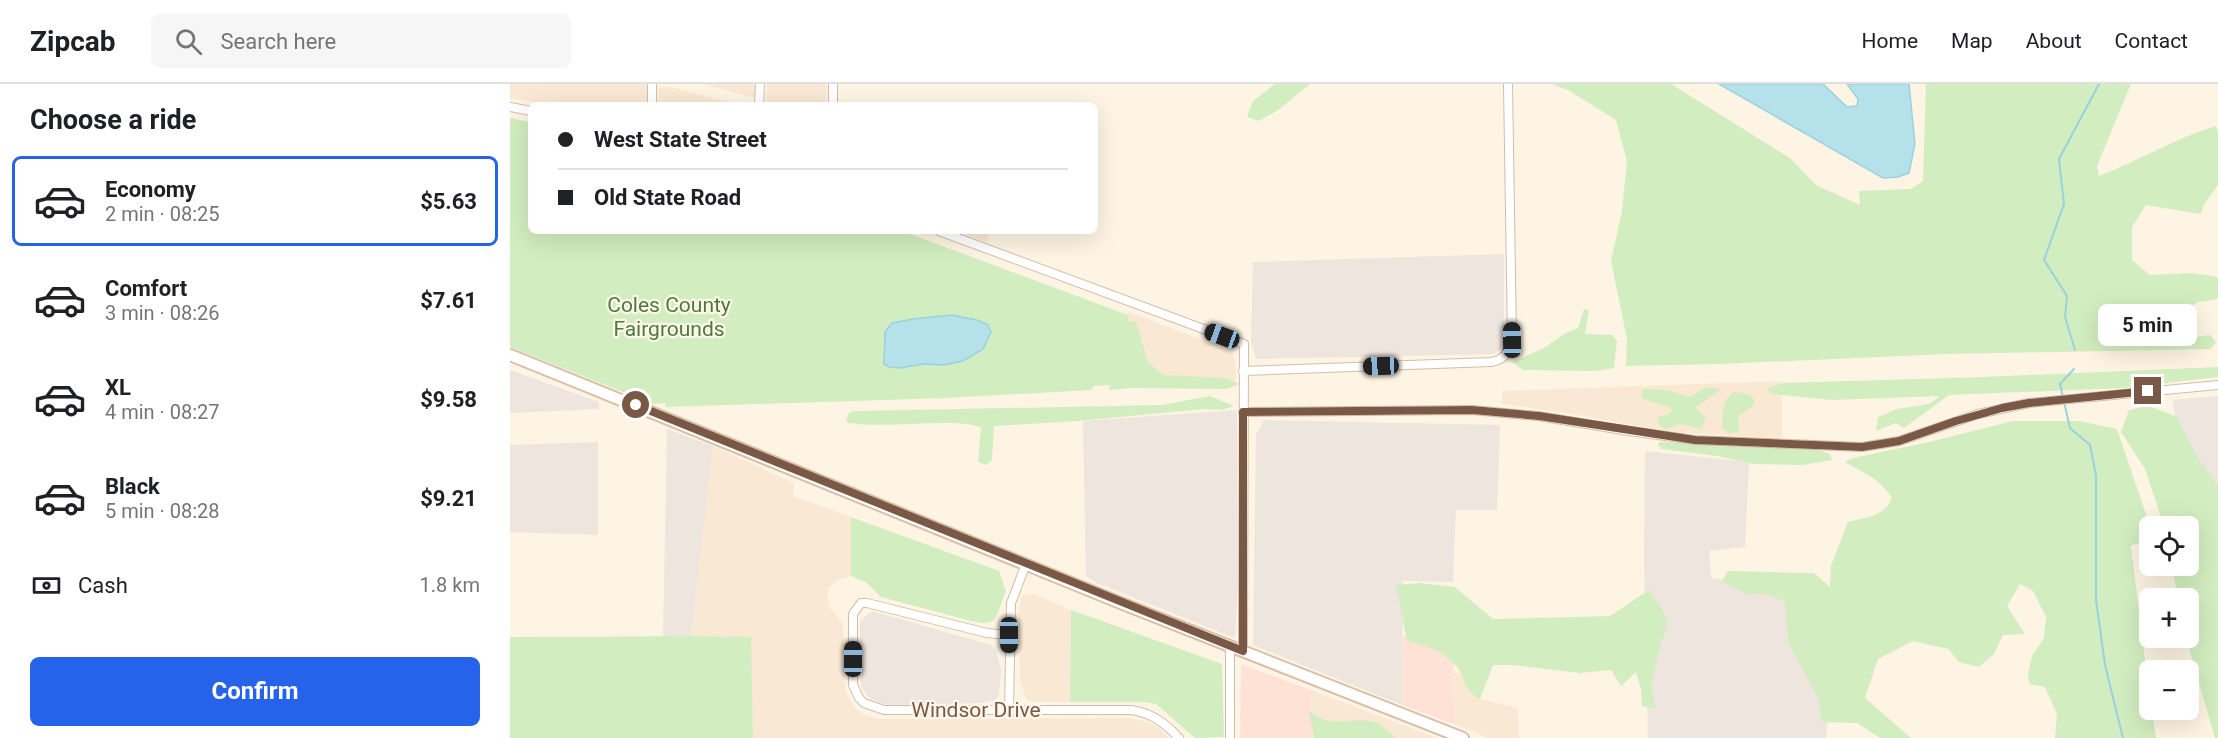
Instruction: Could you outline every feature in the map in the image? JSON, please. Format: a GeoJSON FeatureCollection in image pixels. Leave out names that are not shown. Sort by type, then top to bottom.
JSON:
{"type":"FeatureCollection","features":[{"type":"Feature","properties":{"kind":"street"},"geometry":{"type":"LineString","coordinates":[[652,84],[652,102]]}},
{"type":"Feature","properties":{"kind":"street"},"geometry":{"type":"LineString","coordinates":[[759,102],[760,84]]}},
{"type":"Feature","properties":{"kind":"street"},"geometry":{"type":"LineString","coordinates":[[833,84],[833,102]]}},
{"type":"Feature","properties":{"kind":"street"},"geometry":{"type":"LineString","coordinates":[[1244,371],[1491,362],[1500,360],[1508,352],[1512,340],[1508,84]]}},
{"type":"Feature","properties":{"kind":"street"},"geometry":{"type":"LineString","coordinates":[[510,107],[528,110]]}},
{"type":"Feature","properties":{"kind":"street"},"geometry":{"type":"LineString","coordinates":[[947,234],[1244,344],[1243,651]]}},
{"type":"Feature","properties":{"kind":"street"},"geometry":{"type":"LineString","coordinates":[[510,355],[1463,738]]}},
{"type":"Feature","properties":{"kind":"street"},"geometry":{"type":"LineString","coordinates":[[1243,412],[1483,410],[1539,416],[1695,440],[1862,447],[1899,441],[2002,408],[2078,397],[2218,385]]}},
{"type":"Feature","properties":{"kind":"street"},"geometry":{"type":"LineString","coordinates":[[1009,710],[1011,603],[1026,564]]}},
{"type":"Feature","properties":{"kind":"street","name":"Windsor Drive"},"geometry":{"type":"LineString","coordinates":[[1009,635],[987,633],[861,603],[856,608],[852,620],[855,692],[864,703],[884,710],[1126,709],[1141,711],[1159,719],[1179,738]]}},
{"type":"Feature","properties":{"kind":"street"},"geometry":{"type":"LineString","coordinates":[[1230,646],[1230,738]]}},
{"type":"Feature","properties":{"kind":"shaded area"},"geometry":{"type":"Polygon","coordinates":[[[510,84],[647,84],[647,102],[532,102],[510,98],[510,84]]]}},
{"type":"Feature","properties":{"kind":"shaded area"},"geometry":{"type":"Polygon","coordinates":[[[703,84],[756,84],[755,98],[703,84]]]}},
{"type":"Feature","properties":{"kind":"shaded area"},"geometry":{"type":"Polygon","coordinates":[[[767,84],[827,84],[826,102],[766,102],[767,84]]]}},
{"type":"Feature","properties":{"kind":"shaded area"},"geometry":{"type":"Polygon","coordinates":[[[669,87],[729,102],[658,102],[659,88],[669,87]]]}},
{"type":"Feature","properties":{"kind":"shaded area"},"geometry":{"type":"Polygon","coordinates":[[[966,234],[988,234],[988,243],[966,234]]]}},
{"type":"Feature","properties":{"kind":"shaded area"},"geometry":{"type":"Polygon","coordinates":[[[1504,254],[1504,342],[1502,349],[1493,354],[1256,359],[1251,342],[1253,262],[1504,254]]]}},
{"type":"Feature","properties":{"kind":"shaded area"},"geometry":{"type":"Polygon","coordinates":[[[1127,311],[1232,352],[1236,365],[1235,385],[1126,385],[1127,311]]]}},
{"type":"Feature","properties":{"kind":"shaded area"},"geometry":{"type":"Polygon","coordinates":[[[510,370],[599,402],[599,409],[510,413],[510,370]]]}},
{"type":"Feature","properties":{"kind":"shaded area"},"geometry":{"type":"Polygon","coordinates":[[[1782,381],[1782,438],[1671,432],[1502,404],[1502,391],[1782,381]]]}},
{"type":"Feature","properties":{"kind":"shaded area"},"geometry":{"type":"Polygon","coordinates":[[[2218,396],[2218,501],[2195,502],[2172,400],[2218,396]]]}},
{"type":"Feature","properties":{"kind":"shaded area"},"geometry":{"type":"Polygon","coordinates":[[[1237,410],[1238,589],[1235,638],[1097,583],[1086,576],[1083,421],[1237,410]]]}},
{"type":"Feature","properties":{"kind":"shaded area"},"geometry":{"type":"Polygon","coordinates":[[[1264,420],[1500,425],[1497,510],[1456,510],[1453,582],[1403,581],[1402,705],[1253,645],[1256,435],[1264,420]]]}},
{"type":"Feature","properties":{"kind":"shaded area"},"geometry":{"type":"Polygon","coordinates":[[[667,429],[713,446],[691,636],[663,637],[667,429]]]}},
{"type":"Feature","properties":{"kind":"shaded area"},"geometry":{"type":"Polygon","coordinates":[[[598,442],[598,535],[510,532],[510,445],[598,442]]]}},
{"type":"Feature","properties":{"kind":"shaded area"},"geometry":{"type":"Polygon","coordinates":[[[713,446],[794,483],[793,496],[851,517],[851,576],[838,580],[829,587],[827,595],[829,606],[843,624],[845,690],[855,708],[864,715],[880,719],[1128,718],[1147,722],[1159,728],[1169,738],[753,738],[750,637],[691,636],[713,446]]]}},
{"type":"Feature","properties":{"kind":"shaded area"},"geometry":{"type":"Polygon","coordinates":[[[1645,451],[1749,462],[1745,547],[1709,551],[1711,578],[1804,595],[1830,694],[1826,738],[1648,738],[1644,561],[1645,451]]]}},
{"type":"Feature","properties":{"kind":"shaded area"},"geometry":{"type":"Polygon","coordinates":[[[1034,594],[1071,610],[1070,702],[1027,700],[1020,682],[1019,608],[1022,596],[1034,594]]]}},
{"type":"Feature","properties":{"kind":"shaded area"},"geometry":{"type":"Polygon","coordinates":[[[872,611],[991,645],[996,650],[1001,670],[999,695],[995,700],[983,703],[887,705],[867,696],[861,686],[860,621],[872,611]]]}},
{"type":"Feature","properties":{"kind":"shaded area"},"geometry":{"type":"Polygon","coordinates":[[[1403,636],[1453,636],[1454,724],[1402,705],[1403,636]]]}},
{"type":"Feature","properties":{"kind":"shaded area"},"geometry":{"type":"Polygon","coordinates":[[[1241,664],[1311,690],[1313,738],[1240,738],[1241,664]]]}},
{"type":"Feature","properties":{"kind":"shaded area"},"geometry":{"type":"Polygon","coordinates":[[[1454,673],[1482,673],[1480,699],[1518,708],[1519,738],[1489,738],[1454,724],[1454,673]]]}},
{"type":"Feature","properties":{"kind":"shaded area"},"geometry":{"type":"Polygon","coordinates":[[[1311,690],[1437,738],[1313,738],[1311,690]]]}},
{"type":"Feature","properties":{"kind":"green space"},"geometry":{"type":"Polygon","coordinates":[[[1275,84],[1310,84],[1278,110],[1259,121],[1247,117],[1253,101],[1275,84]]]}},
{"type":"Feature","properties":{"kind":"green space"},"geometry":{"type":"Polygon","coordinates":[[[1551,84],[1671,84],[1790,158],[1816,185],[1860,205],[1859,191],[1911,189],[1923,181],[1926,84],[2131,84],[2097,166],[2099,176],[2216,126],[2218,185],[2204,204],[2201,214],[2146,205],[2132,227],[2132,260],[2150,275],[2192,273],[2218,277],[2218,299],[2198,302],[2179,313],[2175,333],[2186,338],[2210,335],[2216,342],[2211,349],[1947,354],[1626,366],[1627,339],[1611,261],[1622,211],[1627,161],[1616,120],[1568,90],[1551,84]]]}},
{"type":"Feature","properties":{"kind":"green space","name":"Coles County Fairgrounds"},"geometry":{"type":"Polygon","coordinates":[[[510,118],[528,121],[528,234],[910,234],[1128,315],[1128,321],[1136,322],[1148,362],[1163,375],[1225,378],[1240,384],[1227,389],[1131,388],[1109,390],[1110,385],[1093,386],[1092,390],[945,398],[666,407],[665,403],[653,404],[510,347],[510,118]]]}},
{"type":"Feature","properties":{"kind":"green space"},"geometry":{"type":"Polygon","coordinates":[[[1584,309],[1589,310],[1585,334],[1612,335],[1617,341],[1614,368],[1595,371],[1523,370],[1512,362],[1544,348],[1564,334],[1578,328],[1584,309]]]}},
{"type":"Feature","properties":{"kind":"green space"},"geometry":{"type":"Polygon","coordinates":[[[2218,367],[2218,377],[2123,388],[1949,395],[1904,428],[1896,423],[1876,431],[1878,417],[1897,409],[1929,404],[1940,396],[1832,400],[1772,394],[1767,389],[1783,383],[2218,367]]]}},
{"type":"Feature","properties":{"kind":"green space"},"geometry":{"type":"Polygon","coordinates":[[[1707,387],[1721,389],[1695,408],[1706,418],[1701,429],[1681,424],[1664,429],[1657,417],[1670,414],[1672,408],[1643,399],[1641,393],[1644,389],[1667,390],[1690,397],[1707,387]]]}},
{"type":"Feature","properties":{"kind":"green space"},"geometry":{"type":"Polygon","coordinates":[[[1735,392],[1748,394],[1755,400],[1752,407],[1738,416],[1739,432],[1729,433],[1721,428],[1725,403],[1735,392]]]}},
{"type":"Feature","properties":{"kind":"green space"},"geometry":{"type":"Polygon","coordinates":[[[1210,396],[1234,406],[1222,410],[1205,409],[994,426],[992,460],[986,465],[978,462],[981,428],[976,426],[954,423],[860,424],[848,423],[846,419],[850,412],[858,411],[1162,405],[1210,396]]]}},
{"type":"Feature","properties":{"kind":"green space"},"geometry":{"type":"Polygon","coordinates":[[[2148,406],[2176,416],[2196,455],[2218,486],[2218,738],[2215,738],[2199,683],[2199,660],[2192,660],[2189,648],[2199,648],[2199,588],[2176,588],[2174,576],[2199,576],[2199,516],[2161,516],[2145,469],[2121,432],[2129,410],[2148,406]]]}},
{"type":"Feature","properties":{"kind":"green space"},"geometry":{"type":"Polygon","coordinates":[[[2013,421],[2079,421],[2117,429],[2147,516],[2139,516],[2139,543],[2131,546],[2139,610],[2139,648],[2144,648],[2145,660],[2139,660],[2139,720],[2153,720],[2156,738],[2055,738],[2057,714],[2045,687],[2029,684],[2028,674],[2032,656],[2044,638],[2046,617],[2033,591],[2020,584],[2007,606],[2025,634],[2003,635],[1994,654],[1979,667],[1959,662],[1948,649],[1913,641],[1878,659],[1865,698],[1911,738],[1880,738],[1857,723],[1822,722],[1819,700],[1788,642],[1785,601],[1765,594],[1746,594],[1722,581],[1728,571],[1814,573],[1830,587],[1831,566],[1848,522],[1880,513],[1892,498],[1877,481],[1845,462],[1853,458],[2013,421]]]}},
{"type":"Feature","properties":{"kind":"green space"},"geometry":{"type":"Polygon","coordinates":[[[1660,442],[1816,449],[1830,454],[1832,460],[1803,465],[1754,464],[1717,456],[1662,449],[1658,445],[1660,442]]]}},
{"type":"Feature","properties":{"kind":"green space"},"geometry":{"type":"Polygon","coordinates":[[[851,517],[999,571],[1006,591],[996,617],[993,621],[983,623],[971,621],[881,597],[866,582],[851,576],[851,517]]]}},
{"type":"Feature","properties":{"kind":"green space"},"geometry":{"type":"Polygon","coordinates":[[[1420,583],[1455,587],[1493,619],[1610,616],[1649,590],[1668,623],[1651,686],[1656,709],[1642,706],[1641,689],[1636,672],[1621,686],[1611,670],[1580,673],[1513,665],[1493,665],[1480,699],[1470,691],[1460,671],[1446,656],[1407,641],[1396,585],[1420,583]]]}},
{"type":"Feature","properties":{"kind":"green space"},"geometry":{"type":"Polygon","coordinates":[[[1071,610],[1222,664],[1224,737],[1195,738],[1156,704],[1070,702],[1071,610]]]}},
{"type":"Feature","properties":{"kind":"green space"},"geometry":{"type":"Polygon","coordinates":[[[510,637],[751,637],[753,738],[510,738],[510,637]]]}},
{"type":"Feature","properties":{"kind":"green space"},"geometry":{"type":"Polygon","coordinates":[[[1309,711],[1328,721],[1365,720],[1372,722],[1387,730],[1395,738],[1314,738],[1309,711]]]}},
{"type":"Feature","properties":{"kind":"water"},"geometry":{"type":"Polygon","coordinates":[[[1719,84],[1823,84],[1847,107],[1857,106],[1858,99],[1847,84],[1909,84],[1915,144],[1909,173],[1898,177],[1883,178],[1719,84]]]}},
{"type":"Feature","properties":{"kind":"water"},"geometry":{"type":"Polygon","coordinates":[[[952,315],[977,320],[988,325],[991,332],[983,349],[963,361],[944,365],[924,364],[899,368],[884,364],[885,332],[892,323],[952,315]]]}},
{"type":"Feature","properties":{"kind":"waterway"},"geometry":{"type":"LineString","coordinates":[[2075,350],[2065,317],[2067,296],[2044,260],[2064,204],[2059,159],[2099,84]]}},
{"type":"Feature","properties":{"kind":"waterway"},"geometry":{"type":"LineString","coordinates":[[2074,369],[2060,384],[2070,428],[2090,445],[2096,476],[2096,600],[2105,665],[2123,738]]}},
{"type":"Feature","properties":{"kind":"route"},"geometry":{"type":"LineString","coordinates":[[636,405],[1107,598],[1243,651],[1243,412],[1472,410],[1570,420],[1695,440],[1862,447],[1899,441],[2002,408],[2078,397],[2148,391]]}}]}
